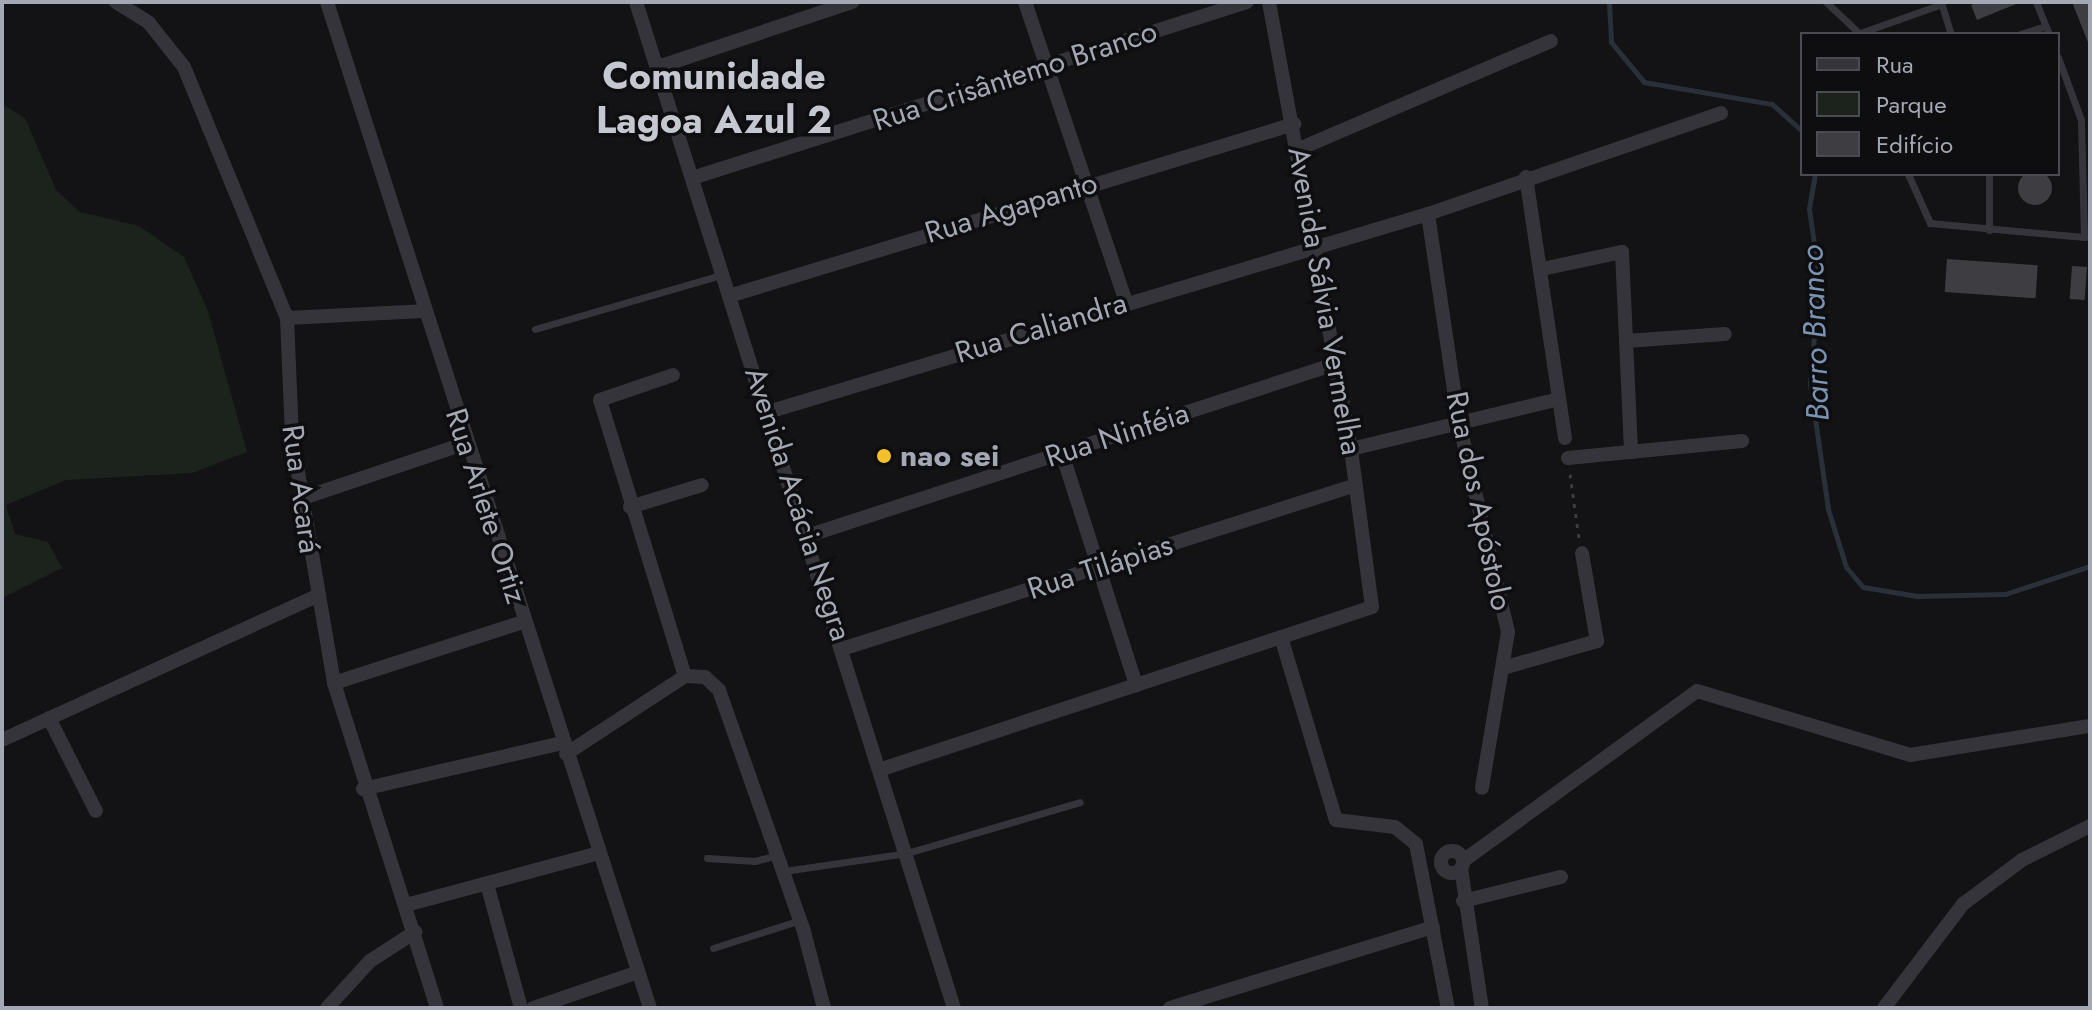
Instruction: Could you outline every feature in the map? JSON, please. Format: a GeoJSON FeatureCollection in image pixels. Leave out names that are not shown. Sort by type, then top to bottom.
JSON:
{"type":"FeatureCollection","features":[{"type":"Feature","properties":{"kind":"street","name":"Rua Acará"},"geometry":{"type":"LineString","coordinates":[[116,2],[149,23],[184,67],[287,318],[289,405],[315,597],[334,683],[363,789],[406,905],[437,1008]]}},
{"type":"Feature","properties":{"kind":"street"},"geometry":{"type":"LineString","coordinates":[[142,2],[149,23]]}},
{"type":"Feature","properties":{"kind":"street","name":"Rua Arlete Ortiz"},"geometry":{"type":"LineString","coordinates":[[327,2],[423,311],[650,1008]]}},
{"type":"Feature","properties":{"kind":"street","name":"Avenida Acácia Negra"},"geometry":{"type":"LineString","coordinates":[[636,2],[845,648],[954,1008]]}},
{"type":"Feature","properties":{"kind":"street"},"geometry":{"type":"LineString","coordinates":[[658,67],[852,2]]}},
{"type":"Feature","properties":{"kind":"street"},"geometry":{"type":"LineString","coordinates":[[1025,2],[1126,302]]}},
{"type":"Feature","properties":{"kind":"street","name":"Rua Crisântemo Branco"},"geometry":{"type":"LineString","coordinates":[[692,178],[1247,2]]}},
{"type":"Feature","properties":{"kind":"street","name":"Avenida Sálvia Vermelha"},"geometry":{"type":"LineString","coordinates":[[1269,2],[1299,149],[1351,449],[1373,602],[1364,612],[1281,637]]}},
{"type":"Feature","properties":{"kind":"street"},"geometry":{"type":"LineString","coordinates":[[1299,149],[1551,41]]}},
{"type":"Feature","properties":{"kind":"street","name":"Rua Caliandra"},"geometry":{"type":"LineString","coordinates":[[768,412],[1126,302],[1428,214],[1526,177],[1721,113]]}},
{"type":"Feature","properties":{"kind":"street","name":"Rua Agapanto"},"geometry":{"type":"LineString","coordinates":[[729,296],[1294,124]]}},
{"type":"Feature","properties":{"kind":"street"},"geometry":{"type":"LineString","coordinates":[[1526,177],[1565,438]]}},
{"type":"Feature","properties":{"kind":"street","name":"Rua dos Apóstolo"},"geometry":{"type":"LineString","coordinates":[[1428,214],[1459,423],[1508,632],[1482,788]]}},
{"type":"Feature","properties":{"kind":"street"},"geometry":{"type":"LineString","coordinates":[[1542,269],[1622,252],[1631,452]]}},
{"type":"Feature","properties":{"kind":"street"},"geometry":{"type":"LineString","coordinates":[[287,318],[423,311]]}},
{"type":"Feature","properties":{"kind":"street"},"geometry":{"type":"LineString","coordinates":[[1626,341],[1725,334]]}},
{"type":"Feature","properties":{"kind":"street","name":"Rua Ninféia"},"geometry":{"type":"LineString","coordinates":[[807,536],[1335,364]]}},
{"type":"Feature","properties":{"kind":"street"},"geometry":{"type":"LineString","coordinates":[[673,375],[600,400],[630,507],[685,676]]}},
{"type":"Feature","properties":{"kind":"street"},"geometry":{"type":"LineString","coordinates":[[1351,449],[1559,399]]}},
{"type":"Feature","properties":{"kind":"street"},"geometry":{"type":"LineString","coordinates":[[1568,458],[1742,441]]}},
{"type":"Feature","properties":{"kind":"street"},"geometry":{"type":"LineString","coordinates":[[303,498],[466,443]]}},
{"type":"Feature","properties":{"kind":"street"},"geometry":{"type":"LineString","coordinates":[[1062,453],[1136,685]]}},
{"type":"Feature","properties":{"kind":"street"},"geometry":{"type":"LineString","coordinates":[[630,507],[702,485]]}},
{"type":"Feature","properties":{"kind":"street","name":"Rua Tilápias"},"geometry":{"type":"LineString","coordinates":[[845,648],[1356,485]]}},
{"type":"Feature","properties":{"kind":"street"},"geometry":{"type":"LineString","coordinates":[[1503,668],[1597,641],[1582,553]]}},
{"type":"Feature","properties":{"kind":"street"},"geometry":{"type":"LineString","coordinates":[[2,740],[315,597]]}},
{"type":"Feature","properties":{"kind":"street"},"geometry":{"type":"LineString","coordinates":[[334,683],[523,622]]}},
{"type":"Feature","properties":{"kind":"street"},"geometry":{"type":"LineString","coordinates":[[882,769],[1281,637],[1329,806],[1336,820],[1409,834],[1421,859],[1448,1008]]}},
{"type":"Feature","properties":{"kind":"street"},"geometry":{"type":"LineString","coordinates":[[363,789],[564,748],[685,676],[705,677],[719,690],[801,920],[824,1008]]}},
{"type":"Feature","properties":{"kind":"street"},"geometry":{"type":"LineString","coordinates":[[1482,1008],[1463,901],[1462,865],[1697,691],[1910,755],[2090,726]]}},
{"type":"Feature","properties":{"kind":"street"},"geometry":{"type":"LineString","coordinates":[[49,718],[96,811]]}},
{"type":"Feature","properties":{"kind":"street"},"geometry":{"type":"LineString","coordinates":[[1884,1008],[1963,904],[2022,860],[2090,826]]}},
{"type":"Feature","properties":{"kind":"street"},"geometry":{"type":"LineString","coordinates":[[406,905],[599,853]]}},
{"type":"Feature","properties":{"kind":"street"},"geometry":{"type":"LineString","coordinates":[[1463,901],[1561,877]]}},
{"type":"Feature","properties":{"kind":"street"},"geometry":{"type":"LineString","coordinates":[[487,884],[521,1008]]}},
{"type":"Feature","properties":{"kind":"street"},"geometry":{"type":"LineString","coordinates":[[1170,1008],[1433,927]]}},
{"type":"Feature","properties":{"kind":"street"},"geometry":{"type":"LineString","coordinates":[[327,1008],[370,961],[415,932]]}},
{"type":"Feature","properties":{"kind":"street"},"geometry":{"type":"LineString","coordinates":[[533,1008],[638,972]]}},
{"type":"Feature","properties":{"kind":"lane"},"geometry":{"type":"LineString","coordinates":[[1828,4],[1840,2]]}},
{"type":"Feature","properties":{"kind":"lane"},"geometry":{"type":"LineString","coordinates":[[2036,2],[2047,30]]}},
{"type":"Feature","properties":{"kind":"lane"},"geometry":{"type":"LineString","coordinates":[[1865,32],[1942,3],[1950,32]]}},
{"type":"Feature","properties":{"kind":"lane"},"geometry":{"type":"LineString","coordinates":[[1828,4],[1858,32]]}},
{"type":"Feature","properties":{"kind":"lane"},"geometry":{"type":"LineString","coordinates":[[1909,176],[1930,223],[2078,238],[2087,231],[2081,120],[2060,62]]}},
{"type":"Feature","properties":{"kind":"lane"},"geometry":{"type":"LineString","coordinates":[[1989,176],[1989,230]]}},
{"type":"Feature","properties":{"kind":"lane"},"geometry":{"type":"LineString","coordinates":[[535,329],[722,275]]}},
{"type":"Feature","properties":{"kind":"lane"},"geometry":{"type":"LineString","coordinates":[[784,871],[907,853],[1080,802]]}},
{"type":"Feature","properties":{"kind":"lane"},"geometry":{"type":"LineString","coordinates":[[707,858],[755,861],[778,855]]}},
{"type":"Feature","properties":{"kind":"lane"},"geometry":{"type":"LineString","coordinates":[[713,948],[801,920]]}},
{"type":"Feature","properties":{"kind":"path"},"geometry":{"type":"LineString","coordinates":[[1568,458],[1582,553]]}},
{"type":"Feature","properties":{"kind":"green space"},"geometry":{"type":"Polygon","coordinates":[[[2,104],[25,118],[56,190],[80,212],[139,226],[184,257],[208,311],[247,452],[192,473],[66,480],[6,505],[15,534],[48,542],[62,568],[2,598],[2,104]]]}},
{"type":"Feature","properties":{"kind":"building"},"geometry":{"type":"Polygon","coordinates":[[[1980,2],[2021,2],[1977,20],[1971,5],[1980,2]]]}},
{"type":"Feature","properties":{"kind":"building"},"geometry":{"type":"Polygon","coordinates":[[[2072,2],[2090,2],[2090,45],[2089,45],[2072,2]]]}},
{"type":"Feature","properties":{"kind":"building"},"geometry":{"type":"Polygon","coordinates":[[[2023,176],[2047,176],[2051,181],[2051,195],[2042,204],[2028,204],[2019,195],[2019,181],[2023,176]]]}},
{"type":"Feature","properties":{"kind":"building"},"geometry":{"type":"Polygon","coordinates":[[[1947,259],[2038,265],[2035,298],[1945,292],[1947,259]]]}},
{"type":"Feature","properties":{"kind":"building"},"geometry":{"type":"Polygon","coordinates":[[[2072,266],[2087,267],[2085,300],[2070,299],[2072,266]]]}},
{"type":"Feature","properties":{"kind":"waterway","name":"Barro Branco"},"geometry":{"type":"LineString","coordinates":[[1609,2],[1611,42],[1644,82],[1772,104],[1800,129]]}},
{"type":"Feature","properties":{"kind":"waterway","name":"Barro Branco"},"geometry":{"type":"LineString","coordinates":[[1815,176],[1809,209],[1819,278],[1810,384],[1828,509],[1846,567],[1863,587],[1917,596],[2005,594],[2090,566]]}},
{"type":"Feature","properties":{"kind":"place","name":"nao sei"},"geometry":{"type":"Point","coordinates":[884,456]}},
{"type":"Feature","properties":{"kind":"district","name":"Comunidade Lagoa Azul 2"},"geometry":{"type":"Point","coordinates":[714,98]}}]}
